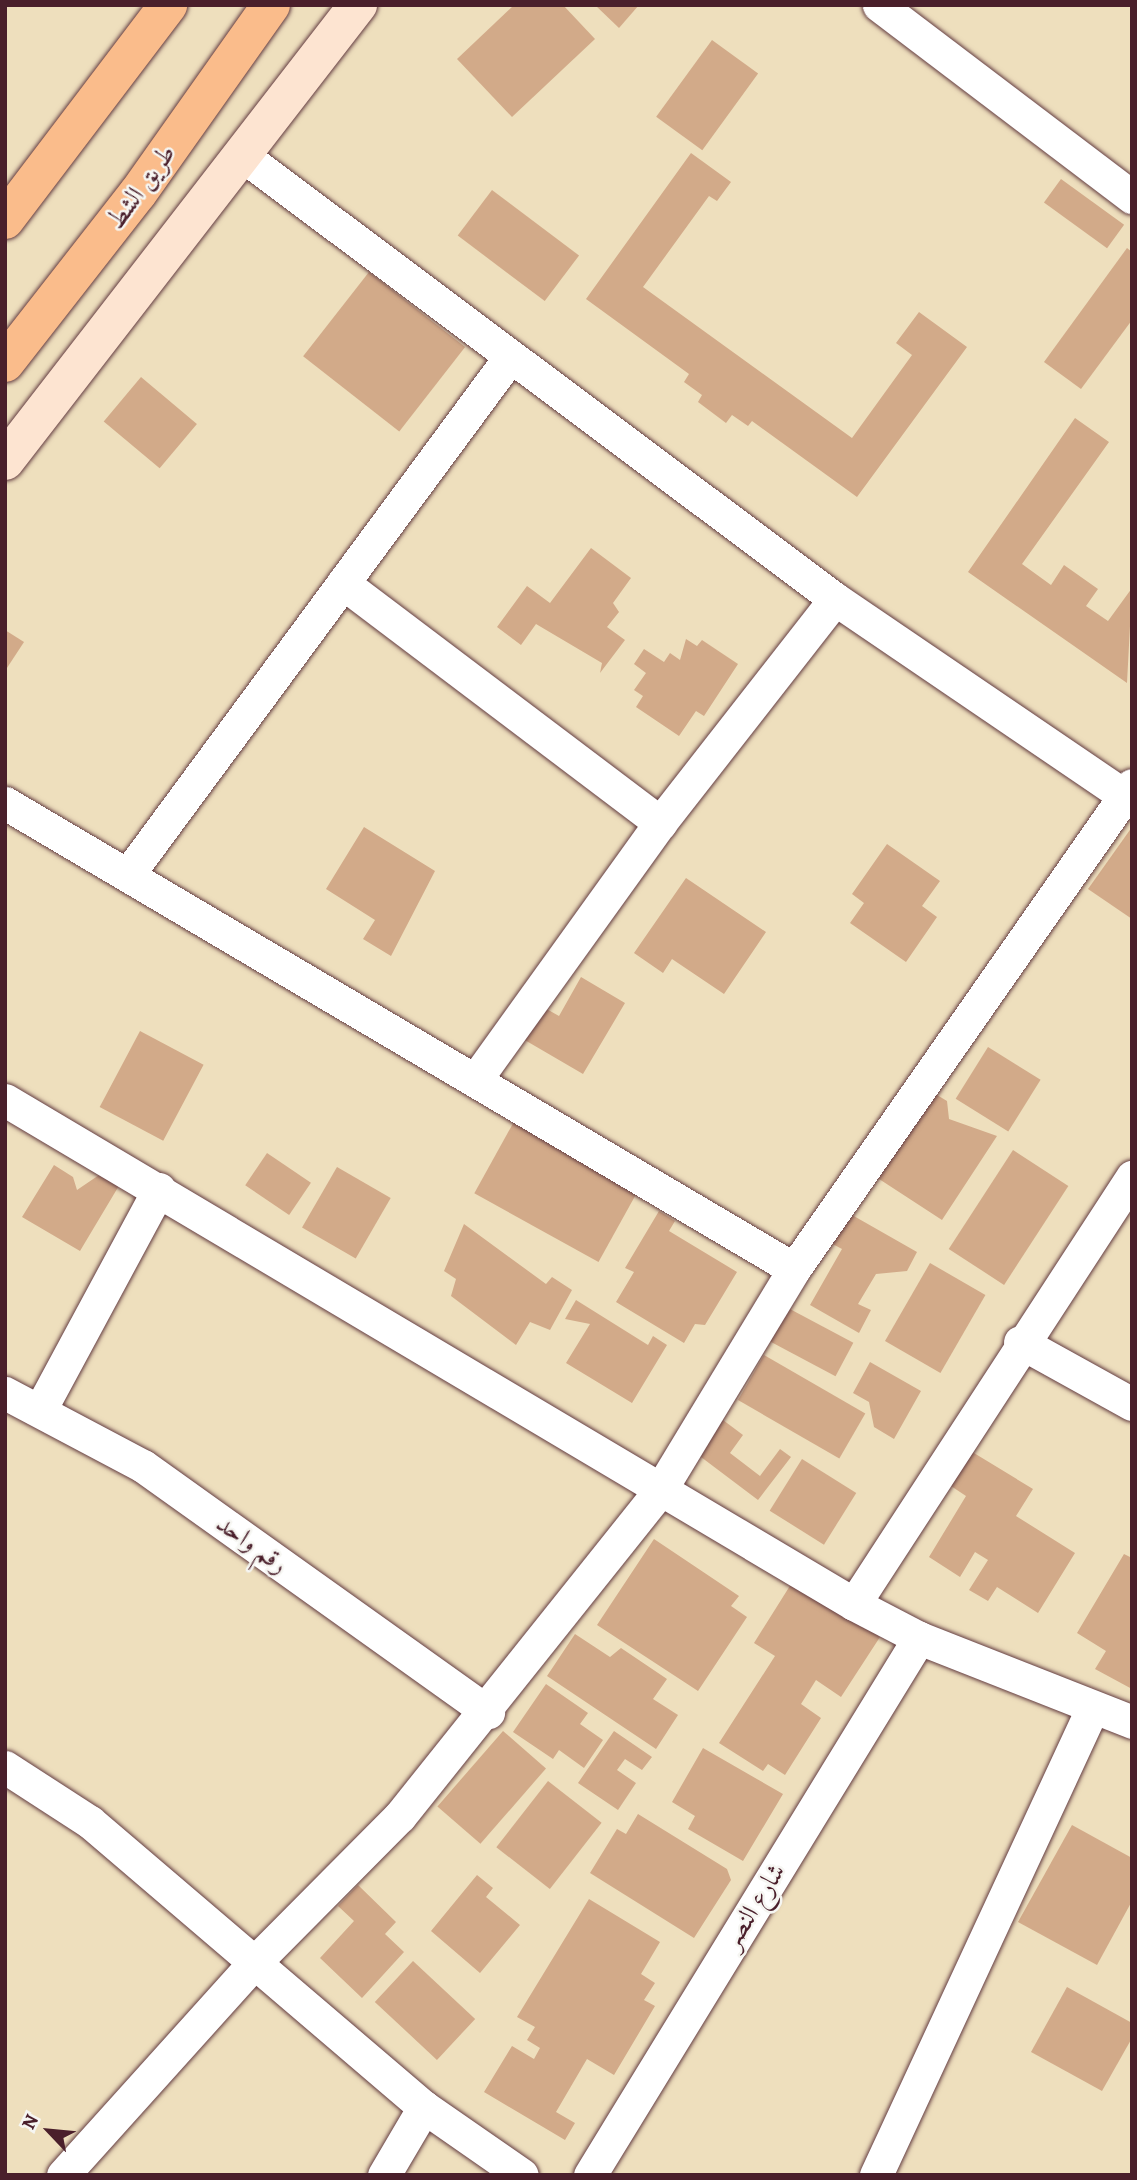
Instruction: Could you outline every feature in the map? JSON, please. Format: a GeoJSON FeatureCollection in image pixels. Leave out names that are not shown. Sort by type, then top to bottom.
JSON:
{"type":"FeatureCollection","features":[{"type":"Feature","properties":{"kind":"main road"},"geometry":{"type":"LineString","coordinates":[[5,220],[168,5]]}},
{"type":"Feature","properties":{"kind":"main road","name":"طريق الشط"},"geometry":{"type":"LineString","coordinates":[[5,363],[138,193],[271,5]]}},
{"type":"Feature","properties":{"kind":"street"},"geometry":{"type":"LineString","coordinates":[[5,461],[358,5]]}},
{"type":"Feature","properties":{"kind":"street"},"geometry":{"type":"LineString","coordinates":[[879,5],[1132,197]]}},
{"type":"Feature","properties":{"kind":"street"},"geometry":{"type":"LineString","coordinates":[[62,2175],[256,1961],[400,1816],[488,1712],[659,1492],[794,1269],[1129,794],[835,599],[242,155]]}},
{"type":"Feature","properties":{"kind":"street"},"geometry":{"type":"LineString","coordinates":[[129,873],[510,356]]}},
{"type":"Feature","properties":{"kind":"street"},"geometry":{"type":"LineString","coordinates":[[343,583],[660,823]]}},
{"type":"Feature","properties":{"kind":"street"},"geometry":{"type":"LineString","coordinates":[[476,1079],[660,823],[835,599]]}},
{"type":"Feature","properties":{"kind":"street"},"geometry":{"type":"LineString","coordinates":[[5,803],[129,873],[794,1269]]}},
{"type":"Feature","properties":{"kind":"street"},"geometry":{"type":"LineString","coordinates":[[5,1100],[159,1189],[659,1492],[854,1604],[919,1638],[1132,1723]]}},
{"type":"Feature","properties":{"kind":"street"},"geometry":{"type":"LineString","coordinates":[[854,1604],[1020,1342],[1132,1177]]}},
{"type":"Feature","properties":{"kind":"street"},"geometry":{"type":"LineString","coordinates":[[40,1410],[159,1189]]}},
{"type":"Feature","properties":{"kind":"street"},"geometry":{"type":"LineString","coordinates":[[1020,1342],[1132,1404]]}},
{"type":"Feature","properties":{"kind":"street","name":"رقم واحد"},"geometry":{"type":"LineString","coordinates":[[5,1393],[143,1466],[488,1712]]}},
{"type":"Feature","properties":{"kind":"street","name":"شارع النصر"},"geometry":{"type":"LineString","coordinates":[[590,2175],[919,1638]]}},
{"type":"Feature","properties":{"kind":"street"},"geometry":{"type":"LineString","coordinates":[[876,2175],[1093,1709]]}},
{"type":"Feature","properties":{"kind":"street"},"geometry":{"type":"LineString","coordinates":[[5,1767],[90,1822],[424,2107],[522,2175]]}},
{"type":"Feature","properties":{"kind":"street"},"geometry":{"type":"LineString","coordinates":[[384,2175],[424,2107]]}},
{"type":"Feature","properties":{"kind":"building"},"geometry":{"type":"Polygon","coordinates":[[[514,5],[563,5],[595,39],[512,117],[457,59],[514,5]]]}},
{"type":"Feature","properties":{"kind":"building"},"geometry":{"type":"Polygon","coordinates":[[[595,5],[639,5],[619,28],[595,5]]]}},
{"type":"Feature","properties":{"kind":"building"},"geometry":{"type":"Polygon","coordinates":[[[712,40],[758,74],[702,150],[656,117],[712,40]]]}},
{"type":"Feature","properties":{"kind":"building"},"geometry":{"type":"Polygon","coordinates":[[[691,153],[731,182],[717,201],[709,196],[643,287],[852,438],[912,355],[896,343],[919,312],[967,347],[857,497],[752,421],[748,426],[732,415],[726,423],[698,402],[702,395],[684,382],[689,374],[586,299],[691,153]]]}},
{"type":"Feature","properties":{"kind":"building"},"geometry":{"type":"Polygon","coordinates":[[[1061,179],[1124,225],[1107,248],[1044,202],[1061,179]]]}},
{"type":"Feature","properties":{"kind":"building"},"geometry":{"type":"Polygon","coordinates":[[[492,190],[579,256],[545,301],[458,236],[492,190]]]}},
{"type":"Feature","properties":{"kind":"building"},"geometry":{"type":"Polygon","coordinates":[[[1127,248],[1132,252],[1132,320],[1081,389],[1044,362],[1127,248]]]}},
{"type":"Feature","properties":{"kind":"building"},"geometry":{"type":"Polygon","coordinates":[[[369,272],[465,347],[399,431],[303,356],[369,272]]]}},
{"type":"Feature","properties":{"kind":"building"},"geometry":{"type":"Polygon","coordinates":[[[141,377],[197,424],[160,468],[104,421],[141,377]]]}},
{"type":"Feature","properties":{"kind":"building"},"geometry":{"type":"Polygon","coordinates":[[[1075,418],[1109,442],[1022,564],[1051,585],[1064,565],[1098,589],[1086,606],[1108,621],[1132,588],[1127,683],[968,572],[1075,418]]]}},
{"type":"Feature","properties":{"kind":"building"},"geometry":{"type":"Polygon","coordinates":[[[591,548],[631,578],[613,603],[619,612],[607,627],[625,640],[600,673],[602,663],[536,624],[521,645],[497,627],[527,586],[550,603],[591,548]]]}},
{"type":"Feature","properties":{"kind":"building"},"geometry":{"type":"Polygon","coordinates":[[[5,630],[24,642],[5,671],[5,630]]]}},
{"type":"Feature","properties":{"kind":"building"},"geometry":{"type":"Polygon","coordinates":[[[686,639],[697,646],[702,640],[738,664],[704,716],[696,711],[679,736],[636,707],[643,696],[634,690],[646,673],[634,664],[644,649],[664,662],[670,653],[680,660],[686,639]]]}},
{"type":"Feature","properties":{"kind":"building"},"geometry":{"type":"Polygon","coordinates":[[[364,827],[435,871],[391,956],[363,939],[375,920],[326,889],[364,827]]]}},
{"type":"Feature","properties":{"kind":"building"},"geometry":{"type":"Polygon","coordinates":[[[1132,827],[1132,919],[1088,889],[1132,827]]]}},
{"type":"Feature","properties":{"kind":"building"},"geometry":{"type":"Polygon","coordinates":[[[887,844],[940,881],[922,906],[937,917],[906,962],[850,923],[864,903],[852,894],[887,844]]]}},
{"type":"Feature","properties":{"kind":"building"},"geometry":{"type":"Polygon","coordinates":[[[686,878],[766,932],[724,994],[672,959],[663,973],[634,953],[686,878]]]}},
{"type":"Feature","properties":{"kind":"building"},"geometry":{"type":"Polygon","coordinates":[[[581,977],[625,1003],[583,1074],[523,1039],[543,1007],[559,1016],[581,977]]]}},
{"type":"Feature","properties":{"kind":"building"},"geometry":{"type":"Polygon","coordinates":[[[140,1031],[204,1065],[163,1141],[100,1107],[140,1031]]]}},
{"type":"Feature","properties":{"kind":"building"},"geometry":{"type":"Polygon","coordinates":[[[988,1047],[1041,1080],[1008,1132],[956,1099],[988,1047]]]}},
{"type":"Feature","properties":{"kind":"building"},"geometry":{"type":"Polygon","coordinates":[[[932,1092],[947,1101],[949,1119],[997,1136],[942,1220],[876,1177],[932,1092]]]}},
{"type":"Feature","properties":{"kind":"building"},"geometry":{"type":"Polygon","coordinates":[[[516,1118],[640,1187],[599,1262],[474,1193],[516,1118]]]}},
{"type":"Feature","properties":{"kind":"building"},"geometry":{"type":"Polygon","coordinates":[[[1013,1150],[1068,1186],[1004,1285],[949,1249],[1013,1150]]]}},
{"type":"Feature","properties":{"kind":"building"},"geometry":{"type":"Polygon","coordinates":[[[267,1153],[311,1183],[289,1215],[245,1185],[267,1153]]]}},
{"type":"Feature","properties":{"kind":"building"},"geometry":{"type":"Polygon","coordinates":[[[54,1165],[73,1177],[77,1190],[102,1173],[120,1184],[80,1251],[22,1217],[54,1165]]]}},
{"type":"Feature","properties":{"kind":"building"},"geometry":{"type":"Polygon","coordinates":[[[337,1167],[391,1198],[356,1259],[302,1228],[337,1167]]]}},
{"type":"Feature","properties":{"kind":"building"},"geometry":{"type":"Polygon","coordinates":[[[659,1211],[675,1221],[669,1231],[737,1272],[705,1325],[695,1324],[684,1343],[616,1302],[634,1272],[625,1268],[659,1211]]]}},
{"type":"Feature","properties":{"kind":"building"},"geometry":{"type":"Polygon","coordinates":[[[845,1211],[917,1252],[907,1271],[876,1274],[858,1304],[871,1310],[859,1333],[810,1305],[842,1249],[827,1241],[845,1211]]]}},
{"type":"Feature","properties":{"kind":"building"},"geometry":{"type":"Polygon","coordinates":[[[464,1224],[546,1284],[552,1277],[572,1290],[550,1330],[530,1322],[516,1345],[451,1296],[456,1279],[444,1271],[464,1224]]]}},
{"type":"Feature","properties":{"kind":"building"},"geometry":{"type":"Polygon","coordinates":[[[930,1263],[985,1295],[940,1373],[885,1341],[930,1263]]]}},
{"type":"Feature","properties":{"kind":"building"},"geometry":{"type":"Polygon","coordinates":[[[576,1300],[648,1345],[653,1336],[667,1345],[632,1403],[566,1363],[590,1324],[565,1319],[576,1300]]]}},
{"type":"Feature","properties":{"kind":"building"},"geometry":{"type":"Polygon","coordinates":[[[788,1308],[853,1343],[835,1376],[770,1342],[788,1308]]]}},
{"type":"Feature","properties":{"kind":"building"},"geometry":{"type":"Polygon","coordinates":[[[764,1355],[865,1414],[839,1459],[738,1400],[764,1355]]]}},
{"type":"Feature","properties":{"kind":"building"},"geometry":{"type":"Polygon","coordinates":[[[870,1362],[921,1391],[894,1439],[874,1427],[869,1402],[853,1393],[870,1362]]]}},
{"type":"Feature","properties":{"kind":"building"},"geometry":{"type":"Polygon","coordinates":[[[723,1420],[743,1435],[730,1453],[760,1476],[780,1449],[791,1457],[758,1500],[697,1454],[723,1420]]]}},
{"type":"Feature","properties":{"kind":"building"},"geometry":{"type":"Polygon","coordinates":[[[969,1450],[1033,1489],[1016,1516],[1075,1553],[1038,1613],[997,1587],[988,1601],[969,1590],[988,1560],[975,1552],[960,1577],[929,1557],[966,1496],[948,1484],[969,1450]]]}},
{"type":"Feature","properties":{"kind":"building"},"geometry":{"type":"Polygon","coordinates":[[[802,1459],[856,1493],[824,1545],[770,1511],[802,1459]]]}},
{"type":"Feature","properties":{"kind":"building"},"geometry":{"type":"Polygon","coordinates":[[[654,1539],[739,1596],[731,1606],[747,1617],[698,1691],[597,1625],[654,1539]]]}},
{"type":"Feature","properties":{"kind":"building"},"geometry":{"type":"Polygon","coordinates":[[[1124,1554],[1132,1558],[1132,1689],[1095,1669],[1106,1651],[1077,1633],[1124,1554]]]}},
{"type":"Feature","properties":{"kind":"building"},"geometry":{"type":"Polygon","coordinates":[[[793,1581],[880,1637],[841,1697],[816,1680],[801,1704],[821,1718],[785,1775],[768,1764],[763,1771],[719,1743],[775,1656],[754,1643],[793,1581]]]}},
{"type":"Feature","properties":{"kind":"building"},"geometry":{"type":"Polygon","coordinates":[[[575,1634],[610,1657],[621,1648],[667,1679],[653,1699],[678,1715],[656,1749],[547,1676],[575,1634]]]}},
{"type":"Feature","properties":{"kind":"building"},"geometry":{"type":"Polygon","coordinates":[[[546,1684],[588,1713],[580,1724],[603,1740],[584,1768],[559,1750],[553,1759],[513,1732],[546,1684]]]}},
{"type":"Feature","properties":{"kind":"building"},"geometry":{"type":"Polygon","coordinates":[[[503,1731],[546,1768],[480,1844],[437,1806],[503,1731]]]}},
{"type":"Feature","properties":{"kind":"building"},"geometry":{"type":"Polygon","coordinates":[[[614,1731],[652,1757],[642,1770],[625,1759],[617,1770],[636,1783],[618,1810],[578,1783],[614,1731]]]}},
{"type":"Feature","properties":{"kind":"building"},"geometry":{"type":"Polygon","coordinates":[[[703,1748],[783,1794],[743,1861],[688,1829],[695,1816],[672,1802],[703,1748]]]}},
{"type":"Feature","properties":{"kind":"building"},"geometry":{"type":"Polygon","coordinates":[[[548,1781],[602,1823],[550,1889],[496,1847],[548,1781]]]}},
{"type":"Feature","properties":{"kind":"building"},"geometry":{"type":"Polygon","coordinates":[[[638,1814],[727,1869],[731,1880],[694,1938],[590,1873],[617,1829],[626,1834],[638,1814]]]}},
{"type":"Feature","properties":{"kind":"building"},"geometry":{"type":"Polygon","coordinates":[[[1072,1825],[1132,1858],[1132,1901],[1097,1965],[1018,1922],[1072,1825]]]}},
{"type":"Feature","properties":{"kind":"building"},"geometry":{"type":"Polygon","coordinates":[[[477,1875],[493,1888],[486,1897],[520,1925],[480,1973],[431,1931],[477,1875]]]}},
{"type":"Feature","properties":{"kind":"building"},"geometry":{"type":"Polygon","coordinates":[[[358,1885],[396,1922],[385,1934],[404,1952],[362,1998],[320,1958],[354,1921],[338,1906],[358,1885]]]}},
{"type":"Feature","properties":{"kind":"building"},"geometry":{"type":"Polygon","coordinates":[[[589,1899],[660,1942],[641,1974],[655,1983],[644,2000],[655,2006],[614,2075],[587,2059],[556,2112],[575,2123],[565,2140],[484,2092],[512,2046],[534,2059],[540,2048],[527,2040],[535,2027],[517,2017],[589,1899]]]}},
{"type":"Feature","properties":{"kind":"building"},"geometry":{"type":"Polygon","coordinates":[[[413,1961],[475,2019],[437,2060],[375,2002],[413,1961]]]}},
{"type":"Feature","properties":{"kind":"building"},"geometry":{"type":"Polygon","coordinates":[[[1067,1987],[1132,2023],[1132,2038],[1102,2091],[1031,2052],[1067,1987]]]}}]}
